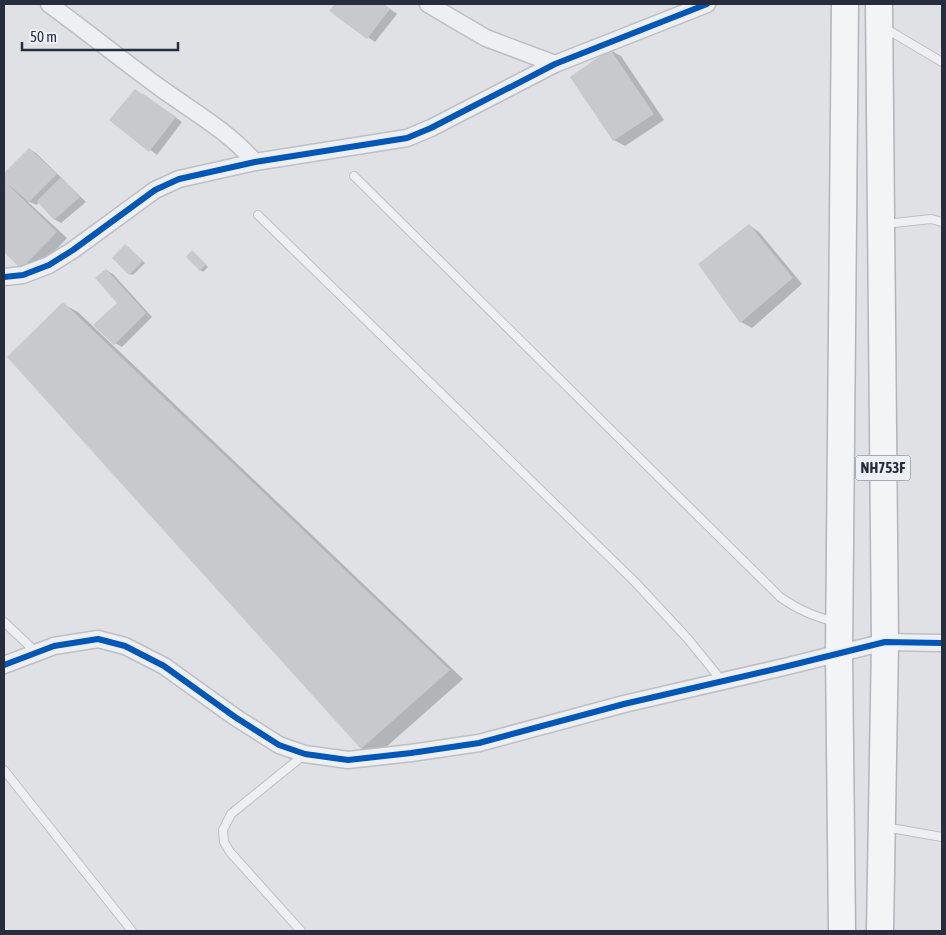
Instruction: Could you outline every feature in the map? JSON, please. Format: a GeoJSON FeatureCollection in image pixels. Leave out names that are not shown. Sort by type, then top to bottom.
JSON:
{"type":"FeatureCollection","features":[{"type":"Feature","properties":{"kind":"highway","name":"NH753F"},"geometry":{"type":"LineString","coordinates":[[842,931],[839,623],[845,4]]}},
{"type":"Feature","properties":{"kind":"highway","name":"NH753F"},"geometry":{"type":"LineString","coordinates":[[879,14],[885,642],[880,931]]}},
{"type":"Feature","properties":{"kind":"street"},"geometry":{"type":"LineString","coordinates":[[49,4],[159,87],[215,125],[240,145],[255,162]]}},
{"type":"Feature","properties":{"kind":"street"},"geometry":{"type":"LineString","coordinates":[[428,4],[486,38],[555,64]]}},
{"type":"Feature","properties":{"kind":"street"},"geometry":{"type":"LineString","coordinates":[[4,277],[24,275],[48,265],[73,250],[155,190],[179,179],[255,162],[407,138],[431,128],[555,64],[707,4]]}},
{"type":"Feature","properties":{"kind":"street"},"geometry":{"type":"LineString","coordinates":[[4,665],[54,646],[98,639],[125,646],[164,666],[235,717],[279,745],[305,754],[348,760],[479,743],[624,704],[885,642],[942,643]]}},
{"type":"Feature","properties":{"kind":"lane"},"geometry":{"type":"LineString","coordinates":[[879,14],[942,62]]}},
{"type":"Feature","properties":{"kind":"lane"},"geometry":{"type":"LineString","coordinates":[[354,176],[780,596],[799,610],[839,623]]}},
{"type":"Feature","properties":{"kind":"lane"},"geometry":{"type":"LineString","coordinates":[[258,215],[635,582],[688,639],[723,682]]}},
{"type":"Feature","properties":{"kind":"lane"},"geometry":{"type":"LineString","coordinates":[[881,225],[931,219],[942,222]]}},
{"type":"Feature","properties":{"kind":"lane"},"geometry":{"type":"LineString","coordinates":[[4,622],[37,652]]}},
{"type":"Feature","properties":{"kind":"lane"},"geometry":{"type":"LineString","coordinates":[[301,931],[230,852],[224,842],[224,830],[231,814],[305,754]]}},
{"type":"Feature","properties":{"kind":"lane"},"geometry":{"type":"LineString","coordinates":[[4,770],[132,931]]}},
{"type":"Feature","properties":{"kind":"lane"},"geometry":{"type":"LineString","coordinates":[[882,827],[942,837]]}},
{"type":"Feature","properties":{"kind":"building"},"geometry":{"type":"Polygon","coordinates":[[[335,4],[383,4],[390,9],[367,39],[329,11],[335,4]]]}},
{"type":"Feature","properties":{"kind":"building"},"geometry":{"type":"Polygon","coordinates":[[[610,49],[654,114],[613,141],[570,77],[610,49]]]}},
{"type":"Feature","properties":{"kind":"building"},"geometry":{"type":"Polygon","coordinates":[[[135,89],[176,117],[149,152],[109,120],[135,89]]]}},
{"type":"Feature","properties":{"kind":"building"},"geometry":{"type":"Polygon","coordinates":[[[29,148],[57,174],[29,202],[5,182],[57,232],[21,269],[4,252],[4,173],[29,148]]]}},
{"type":"Feature","properties":{"kind":"building"},"geometry":{"type":"Polygon","coordinates":[[[61,177],[80,197],[54,220],[37,201],[61,177]]]}},
{"type":"Feature","properties":{"kind":"building"},"geometry":{"type":"Polygon","coordinates":[[[749,224],[793,278],[740,323],[698,264],[749,224]]]}},
{"type":"Feature","properties":{"kind":"building"},"geometry":{"type":"Polygon","coordinates":[[[125,244],[143,261],[129,275],[112,258],[125,244]]]}},
{"type":"Feature","properties":{"kind":"building"},"geometry":{"type":"Polygon","coordinates":[[[192,250],[206,264],[200,271],[186,257],[192,250]]]}},
{"type":"Feature","properties":{"kind":"building"},"geometry":{"type":"Polygon","coordinates":[[[106,269],[146,313],[114,345],[93,325],[117,303],[95,278],[106,269]]]}},
{"type":"Feature","properties":{"kind":"building"},"geometry":{"type":"Polygon","coordinates":[[[63,302],[450,670],[361,749],[7,357],[63,302]]]}},
{"type":"Feature","properties":{"kind":"cycle path"},"geometry":{"type":"LineString","coordinates":[[4,277],[23,275],[49,265],[73,250],[155,190],[179,179],[255,162],[407,138],[431,128],[555,64],[707,4]]}},
{"type":"Feature","properties":{"kind":"cycle path"},"geometry":{"type":"LineString","coordinates":[[4,665],[54,646],[98,639],[125,646],[164,666],[235,717],[279,745],[305,754],[348,760],[479,743],[624,704],[885,642],[942,643]]}}]}
